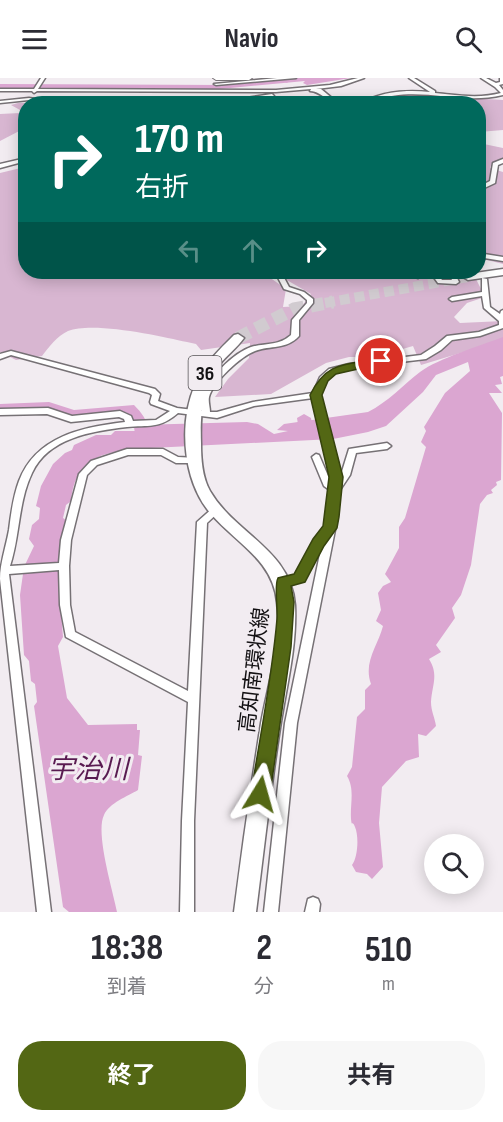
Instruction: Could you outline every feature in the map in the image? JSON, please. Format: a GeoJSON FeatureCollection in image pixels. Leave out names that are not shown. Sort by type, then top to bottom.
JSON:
{"type":"FeatureCollection","features":[{"type":"Feature","properties":{"kind":"main road"},"geometry":{"type":"LineString","coordinates":[[486,274],[503,272]]}},
{"type":"Feature","properties":{"kind":"main road","name":"高知南環状線"},"geometry":{"type":"LineString","coordinates":[[238,338],[217,357],[204,376],[194,456],[201,488],[206,498],[274,564],[283,582],[286,602],[283,647],[245,912]]}},
{"type":"Feature","properties":{"kind":"street"},"geometry":{"type":"LineString","coordinates":[[31,96],[43,78]]}},
{"type":"Feature","properties":{"kind":"street"},"geometry":{"type":"LineString","coordinates":[[216,78],[276,91],[304,86],[335,86],[362,78]]}},
{"type":"Feature","properties":{"kind":"street"},"geometry":{"type":"LineString","coordinates":[[0,90],[243,83],[294,78]]}},
{"type":"Feature","properties":{"kind":"street"},"geometry":{"type":"LineString","coordinates":[[411,78],[435,93]]}},
{"type":"Feature","properties":{"kind":"street"},"geometry":{"type":"LineString","coordinates":[[483,78],[495,85],[503,94]]}},
{"type":"Feature","properties":{"kind":"street"},"geometry":{"type":"LineString","coordinates":[[495,85],[502,83],[502,78]]}},
{"type":"Feature","properties":{"kind":"street"},"geometry":{"type":"LineString","coordinates":[[0,84],[243,83]]}},
{"type":"Feature","properties":{"kind":"street"},"geometry":{"type":"LineString","coordinates":[[273,96],[317,89],[326,96]]}},
{"type":"Feature","properties":{"kind":"street"},"geometry":{"type":"LineString","coordinates":[[377,96],[391,92],[467,96]]}},
{"type":"Feature","properties":{"kind":"street"},"geometry":{"type":"LineString","coordinates":[[486,96],[503,94]]}},
{"type":"Feature","properties":{"kind":"street"},"geometry":{"type":"LineString","coordinates":[[0,102],[18,100]]}},
{"type":"Feature","properties":{"kind":"street"},"geometry":{"type":"LineString","coordinates":[[0,166],[18,161]]}},
{"type":"Feature","properties":{"kind":"street"},"geometry":{"type":"LineString","coordinates":[[486,185],[492,182],[495,164],[503,161]]}},
{"type":"Feature","properties":{"kind":"street"},"geometry":{"type":"LineString","coordinates":[[486,256],[503,259]]}},
{"type":"Feature","properties":{"kind":"street"},"geometry":{"type":"LineString","coordinates":[[198,415],[205,397],[219,375],[248,352],[257,348],[281,346],[295,336],[296,320],[309,303],[309,299],[302,293],[286,288],[282,279]]}},
{"type":"Feature","properties":{"kind":"street"},"geometry":{"type":"LineString","coordinates":[[438,279],[440,282],[449,284],[456,282],[454,279]]}},
{"type":"Feature","properties":{"kind":"street"},"geometry":{"type":"LineString","coordinates":[[484,279],[487,308],[502,320]]}},
{"type":"Feature","properties":{"kind":"street"},"geometry":{"type":"LineString","coordinates":[[452,299],[486,293]]}},
{"type":"Feature","properties":{"kind":"street"},"geometry":{"type":"LineString","coordinates":[[271,912],[291,723],[336,490],[334,463],[316,395],[323,379],[332,371],[365,363],[423,357],[450,338],[503,326],[503,312]]}},
{"type":"Feature","properties":{"kind":"street"},"geometry":{"type":"LineString","coordinates":[[0,357],[11,353],[152,391],[156,393],[154,402],[198,415],[217,415],[254,404],[316,395]]}},
{"type":"Feature","properties":{"kind":"street"},"geometry":{"type":"LineString","coordinates":[[44,912],[4,571],[11,553],[15,513],[25,477],[40,454],[58,441],[80,432],[161,421],[176,410]]}},
{"type":"Feature","properties":{"kind":"street"},"geometry":{"type":"LineString","coordinates":[[0,412],[48,411],[71,418],[120,414],[128,418],[130,424]]}},
{"type":"Feature","properties":{"kind":"street"},"geometry":{"type":"LineString","coordinates":[[336,490],[346,474],[352,451],[387,446]]}},
{"type":"Feature","properties":{"kind":"street"},"geometry":{"type":"LineString","coordinates":[[194,456],[176,460],[163,452],[127,452],[94,463],[78,483],[62,566],[70,634],[194,700]]}},
{"type":"Feature","properties":{"kind":"street"},"geometry":{"type":"LineString","coordinates":[[316,457],[328,486],[336,490]]}},
{"type":"Feature","properties":{"kind":"street"},"geometry":{"type":"LineString","coordinates":[[188,912],[202,522],[217,509]]}},
{"type":"Feature","properties":{"kind":"street"},"geometry":{"type":"LineString","coordinates":[[283,582],[299,578],[318,543],[330,528]]}},
{"type":"Feature","properties":{"kind":"street"},"geometry":{"type":"LineString","coordinates":[[4,571],[62,566]]}},
{"type":"Feature","properties":{"kind":"shaded area"},"geometry":{"type":"Polygon","coordinates":[[[402,94],[436,96],[389,96],[402,94]]]}},
{"type":"Feature","properties":{"kind":"shaded area"},"geometry":{"type":"Polygon","coordinates":[[[486,99],[503,100],[503,130],[486,131],[486,99]]]}},
{"type":"Feature","properties":{"kind":"shaded area"},"geometry":{"type":"Polygon","coordinates":[[[18,113],[18,132],[0,141],[0,114],[18,113]]]}},
{"type":"Feature","properties":{"kind":"shaded area"},"geometry":{"type":"Polygon","coordinates":[[[486,144],[503,148],[503,160],[492,163],[490,168],[503,172],[503,264],[486,260],[486,144]]]}},
{"type":"Feature","properties":{"kind":"shaded area"},"geometry":{"type":"Polygon","coordinates":[[[18,169],[18,279],[272,279],[286,289],[283,307],[302,306],[311,294],[285,279],[476,279],[485,297],[467,303],[454,317],[460,323],[503,321],[503,340],[421,365],[413,346],[375,357],[349,357],[326,363],[271,394],[215,397],[228,379],[249,358],[250,343],[201,350],[196,344],[144,333],[79,328],[60,336],[42,356],[16,360],[0,352],[0,173],[18,169]]]}},
{"type":"Feature","properties":{"kind":"water","name":"宇治川"},"geometry":{"type":"Polygon","coordinates":[[[503,337],[503,376],[500,377],[502,384],[495,385],[502,393],[489,393],[502,413],[501,480],[496,482],[497,485],[491,490],[493,493],[487,495],[480,504],[471,565],[461,595],[452,608],[455,618],[436,645],[441,652],[429,659],[434,670],[431,702],[436,726],[426,736],[418,734],[419,757],[406,761],[382,787],[379,823],[383,867],[372,879],[367,874],[356,872],[352,865],[356,857],[357,841],[356,831],[351,822],[352,791],[347,776],[352,767],[357,717],[365,709],[365,690],[371,684],[370,661],[383,626],[376,621],[381,610],[378,593],[383,586],[391,582],[385,574],[399,548],[399,527],[405,518],[426,447],[421,442],[426,431],[424,427],[445,393],[470,371],[468,362],[436,375],[423,392],[386,426],[368,432],[333,439],[131,449],[97,458],[82,469],[73,488],[71,501],[66,505],[63,518],[69,522],[63,528],[68,530],[59,588],[63,637],[58,646],[67,698],[88,725],[137,724],[137,730],[140,730],[138,755],[142,756],[138,790],[110,807],[102,823],[103,848],[117,912],[69,912],[63,907],[34,706],[37,702],[35,684],[31,681],[29,661],[24,655],[20,595],[24,567],[34,546],[29,539],[32,525],[39,519],[40,508],[36,506],[41,486],[53,464],[72,450],[74,445],[96,435],[111,435],[115,431],[136,431],[138,425],[247,422],[258,424],[274,434],[288,431],[277,430],[284,424],[368,412],[428,367],[503,337]]]}},
{"type":"Feature","properties":{"kind":"waterway"},"geometry":{"type":"LineString","coordinates":[[277,78],[287,82]]}},
{"type":"Feature","properties":{"kind":"waterway"},"geometry":{"type":"LineString","coordinates":[[0,86],[220,87],[317,78]]}},
{"type":"Feature","properties":{"kind":"waterway"},"geometry":{"type":"LineString","coordinates":[[307,83],[347,78]]}},
{"type":"Feature","properties":{"kind":"waterway"},"geometry":{"type":"LineString","coordinates":[[0,408],[49,406],[73,414],[129,408],[140,419],[141,438]]}},
{"type":"Feature","properties":{"kind":"waterway"},"geometry":{"type":"LineString","coordinates":[[304,418],[306,431]]}},
{"type":"Feature","properties":{"kind":"tunnel"},"geometry":{"type":"LineString","coordinates":[[325,303],[457,279]]}},
{"type":"Feature","properties":{"kind":"tunnel"},"geometry":{"type":"LineString","coordinates":[[238,338],[294,309],[333,302]]}},
{"type":"Feature","properties":{"kind":"route"},"geometry":{"type":"LineString","coordinates":[[260,794],[283,647],[286,602],[283,582],[302,575],[318,543],[330,528],[336,490],[334,463],[316,395],[323,379],[332,371],[381,361]]}}]}
